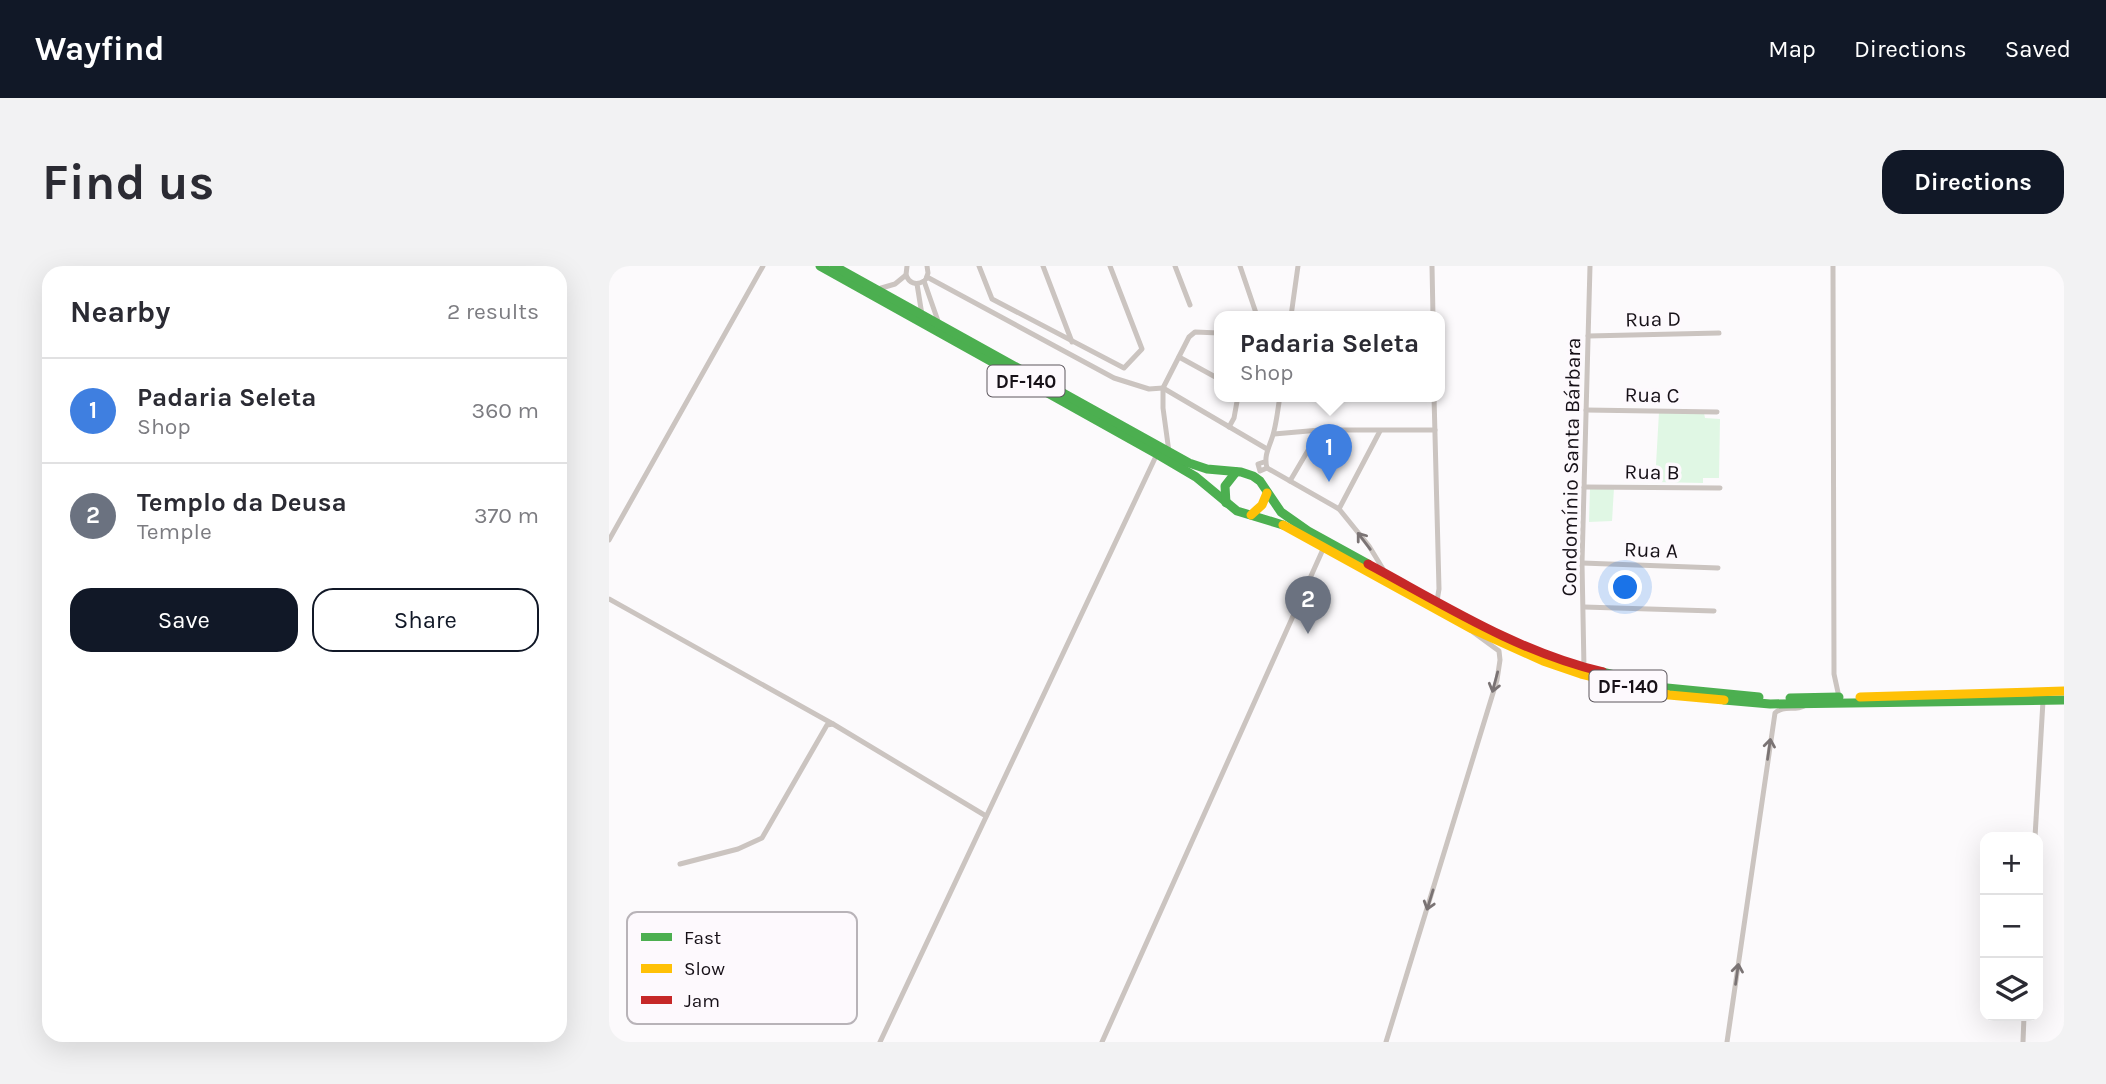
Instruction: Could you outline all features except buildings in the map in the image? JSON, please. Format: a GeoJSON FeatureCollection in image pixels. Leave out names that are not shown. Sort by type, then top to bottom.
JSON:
{"type":"FeatureCollection","features":[{"type":"Feature","properties":{"kind":"main road","name":"DF-140"},"geometry":{"type":"LineString","coordinates":[[820,266],[1157,454],[1196,477],[1237,511],[1278,523],[1472,629],[1542,661],[1624,686],[1711,700],[1806,704],[2064,700]]}},
{"type":"Feature","properties":{"kind":"main road","name":"DF-140"},"geometry":{"type":"LineString","coordinates":[[834,266],[1169,452],[1199,467],[1253,476],[1276,506],[1294,522],[1387,575],[1510,639],[1584,668],[1667,688],[1778,698],[2064,691]]}},
{"type":"Feature","properties":{"kind":"main road"},"geometry":{"type":"LineString","coordinates":[[1226,503],[1225,486],[1236,472]]}},
{"type":"Feature","properties":{"kind":"main road"},"geometry":{"type":"LineString","coordinates":[[1251,515],[1262,505],[1265,489]]}},
{"type":"Feature","properties":{"kind":"street"},"geometry":{"type":"LineString","coordinates":[[609,540],[763,266]]}},
{"type":"Feature","properties":{"kind":"street"},"geometry":{"type":"LineString","coordinates":[[907,266],[906,275],[910,282],[917,284],[926,279]]}},
{"type":"Feature","properties":{"kind":"street"},"geometry":{"type":"LineString","coordinates":[[927,266],[926,279],[939,324]]}},
{"type":"Feature","properties":{"kind":"street"},"geometry":{"type":"LineString","coordinates":[[979,266],[992,299],[1125,368],[1142,349],[1110,266]]}},
{"type":"Feature","properties":{"kind":"street"},"geometry":{"type":"LineString","coordinates":[[1043,266],[1072,342]]}},
{"type":"Feature","properties":{"kind":"street"},"geometry":{"type":"LineString","coordinates":[[1175,266],[1190,305]]}},
{"type":"Feature","properties":{"kind":"street"},"geometry":{"type":"LineString","coordinates":[[1240,266],[1256,311]]}},
{"type":"Feature","properties":{"kind":"street"},"geometry":{"type":"LineString","coordinates":[[1292,311],[1298,266]]}},
{"type":"Feature","properties":{"kind":"street"},"geometry":{"type":"LineString","coordinates":[[1432,266],[1433,311]]}},
{"type":"Feature","properties":{"kind":"street","name":"Condomínio Santa Bárbara"},"geometry":{"type":"LineString","coordinates":[[1584,668],[1582,563],[1590,266]]}},
{"type":"Feature","properties":{"kind":"street"},"geometry":{"type":"LineString","coordinates":[[1833,266],[1834,674],[1839,697]]}},
{"type":"Feature","properties":{"kind":"street"},"geometry":{"type":"LineString","coordinates":[[876,289],[890,286],[906,275]]}},
{"type":"Feature","properties":{"kind":"street"},"geometry":{"type":"LineString","coordinates":[[926,279],[1114,378],[1149,389],[1163,388],[1267,449]]}},
{"type":"Feature","properties":{"kind":"street"},"geometry":{"type":"LineString","coordinates":[[917,284],[922,316]]}},
{"type":"Feature","properties":{"kind":"street"},"geometry":{"type":"LineString","coordinates":[[1169,452],[1163,388],[1189,337],[1195,332],[1214,333]]}},
{"type":"Feature","properties":{"kind":"street","name":"Rua D"},"geometry":{"type":"LineString","coordinates":[[1588,336],[1719,333]]}},
{"type":"Feature","properties":{"kind":"street"},"geometry":{"type":"LineString","coordinates":[[1179,357],[1214,376]]}},
{"type":"Feature","properties":{"kind":"street"},"geometry":{"type":"LineString","coordinates":[[1229,426],[1234,418],[1237,402]]}},
{"type":"Feature","properties":{"kind":"street"},"geometry":{"type":"LineString","coordinates":[[1265,489],[1263,466],[1274,434],[1279,402]]}},
{"type":"Feature","properties":{"kind":"street"},"geometry":{"type":"LineString","coordinates":[[1434,402],[1439,589],[1437,601]]}},
{"type":"Feature","properties":{"kind":"street","name":"Rua C"},"geometry":{"type":"LineString","coordinates":[[1586,410],[1717,412]]}},
{"type":"Feature","properties":{"kind":"street"},"geometry":{"type":"LineString","coordinates":[[1274,434],[1321,430],[1435,430]]}},
{"type":"Feature","properties":{"kind":"street"},"geometry":{"type":"LineString","coordinates":[[1290,481],[1321,430]]}},
{"type":"Feature","properties":{"kind":"street"},"geometry":{"type":"LineString","coordinates":[[1339,509],[1380,431]]}},
{"type":"Feature","properties":{"kind":"street"},"geometry":{"type":"LineString","coordinates":[[880,1042],[1157,454]]}},
{"type":"Feature","properties":{"kind":"street"},"geometry":{"type":"LineString","coordinates":[[1236,472],[1263,466],[1339,509],[1369,546],[1387,575]]}},
{"type":"Feature","properties":{"kind":"street","name":"Rua B"},"geometry":{"type":"LineString","coordinates":[[1584,487],[1720,488]]}},
{"type":"Feature","properties":{"kind":"street"},"geometry":{"type":"LineString","coordinates":[[1102,1042],[1324,547]]}},
{"type":"Feature","properties":{"kind":"street","name":"Rua A"},"geometry":{"type":"LineString","coordinates":[[1582,563],[1719,568]]}},
{"type":"Feature","properties":{"kind":"street"},"geometry":{"type":"LineString","coordinates":[[609,599],[833,723],[986,816]]}},
{"type":"Feature","properties":{"kind":"street"},"geometry":{"type":"LineString","coordinates":[[1584,607],[1714,611]]}},
{"type":"Feature","properties":{"kind":"street"},"geometry":{"type":"LineString","coordinates":[[1386,1042],[1497,680],[1499,651],[1473,634],[1472,629]]}},
{"type":"Feature","properties":{"kind":"street"},"geometry":{"type":"LineString","coordinates":[[2035,832],[2043,699]]}},
{"type":"Feature","properties":{"kind":"street"},"geometry":{"type":"LineString","coordinates":[[1727,1042],[1775,713],[1782,709],[1798,709],[1806,704]]}},
{"type":"Feature","properties":{"kind":"street"},"geometry":{"type":"LineString","coordinates":[[680,864],[738,849],[762,838],[827,725],[833,723]]}},
{"type":"Feature","properties":{"kind":"street"},"geometry":{"type":"LineString","coordinates":[[2023,1042],[2024,1021]]}},
{"type":"Feature","properties":{"kind":"green space"},"geometry":{"type":"Polygon","coordinates":[[[1659,412],[1704,413],[1705,418],[1720,419],[1719,478],[1703,478],[1703,483],[1655,482],[1659,412]]]}},
{"type":"Feature","properties":{"kind":"green space"},"geometry":{"type":"Polygon","coordinates":[[[1590,488],[1614,488],[1612,521],[1589,522],[1590,488]]]}},
{"type":"Feature","properties":{"kind":"traffic: fast"},"geometry":{"type":"LineString","coordinates":[[820,266],[1157,454],[1196,477],[1237,511],[1283,525]]}},
{"type":"Feature","properties":{"kind":"traffic: fast"},"geometry":{"type":"LineString","coordinates":[[834,266],[1189,463],[1207,469],[1241,472],[1253,476],[1260,481],[1281,512],[1308,531],[1368,564]]}},
{"type":"Feature","properties":{"kind":"traffic: fast"},"geometry":{"type":"LineString","coordinates":[[1226,503],[1225,486],[1236,472]]}},
{"type":"Feature","properties":{"kind":"traffic: fast"},"geometry":{"type":"LineString","coordinates":[[1603,672],[1667,688],[1759,697]]}},
{"type":"Feature","properties":{"kind":"traffic: fast"},"geometry":{"type":"LineString","coordinates":[[1790,698],[1839,697]]}},
{"type":"Feature","properties":{"kind":"traffic: fast"},"geometry":{"type":"LineString","coordinates":[[1724,700],[1770,704],[2064,700]]}},
{"type":"Feature","properties":{"kind":"traffic: slow"},"geometry":{"type":"LineString","coordinates":[[1251,515],[1262,505],[1267,493]]}},
{"type":"Feature","properties":{"kind":"traffic: slow"},"geometry":{"type":"LineString","coordinates":[[1283,525],[1472,629],[1543,661],[1581,674],[1669,695],[1724,700]]}},
{"type":"Feature","properties":{"kind":"traffic: slow"},"geometry":{"type":"LineString","coordinates":[[1860,697],[2064,691]]}},
{"type":"Feature","properties":{"kind":"traffic: jam"},"geometry":{"type":"LineString","coordinates":[[1368,564],[1511,640],[1603,672]]}},
{"type":"Feature","properties":{"kind":"place","name":"Padaria Seleta"},"geometry":{"type":"Point","coordinates":[1329,482]}},
{"type":"Feature","properties":{"kind":"place","name":"Templo da Deusa"},"geometry":{"type":"Point","coordinates":[1308,634]}}]}
